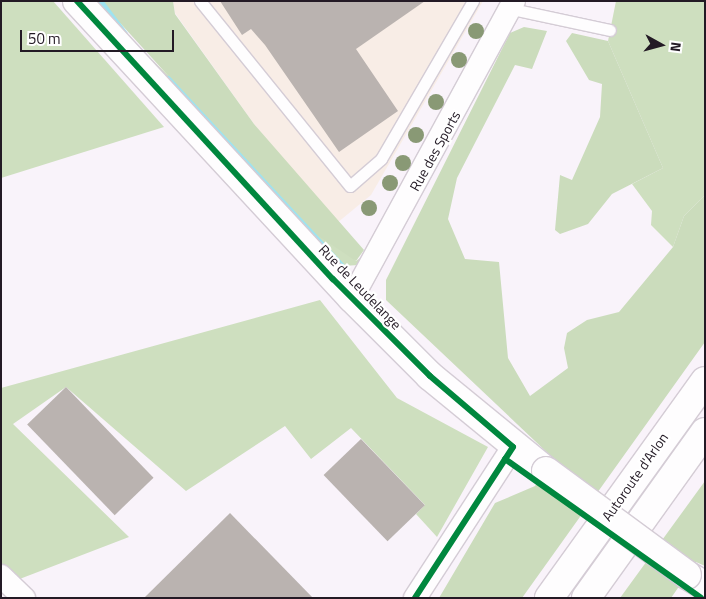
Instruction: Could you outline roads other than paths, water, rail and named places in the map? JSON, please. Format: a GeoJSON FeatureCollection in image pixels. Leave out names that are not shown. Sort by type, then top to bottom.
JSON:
{"type":"FeatureCollection","features":[{"type":"Feature","properties":{"kind":"main road","name":"Rue de Leudelange"},"geometry":{"type":"LineString","coordinates":[[77,1],[352,298],[430,376],[546,472],[696,581]]}},
{"type":"Feature","properties":{"kind":"main road","name":"Autoroute d'Arlon"},"geometry":{"type":"LineString","coordinates":[[549,598],[705,381]]}},
{"type":"Feature","properties":{"kind":"main road"},"geometry":{"type":"LineString","coordinates":[[586,598],[705,432]]}},
{"type":"Feature","properties":{"kind":"street","name":"Rue des Sports"},"geometry":{"type":"LineString","coordinates":[[352,298],[513,5]]}},
{"type":"Feature","properties":{"kind":"street"},"geometry":{"type":"LineString","coordinates":[[415,598],[514,447]]}},
{"type":"Feature","properties":{"kind":"street"},"geometry":{"type":"LineString","coordinates":[[1,576],[24,598]]}},
{"type":"Feature","properties":{"kind":"lane"},"geometry":{"type":"LineString","coordinates":[[200,1],[350,186],[381,159],[473,1]]}},
{"type":"Feature","properties":{"kind":"lane"},"geometry":{"type":"LineString","coordinates":[[513,5],[610,30]]}},
{"type":"Feature","properties":{"kind":"waterway"},"geometry":{"type":"LineString","coordinates":[[100,1],[125,34]]}},
{"type":"Feature","properties":{"kind":"waterway"},"geometry":{"type":"LineString","coordinates":[[168,79],[342,266]]}}]}
